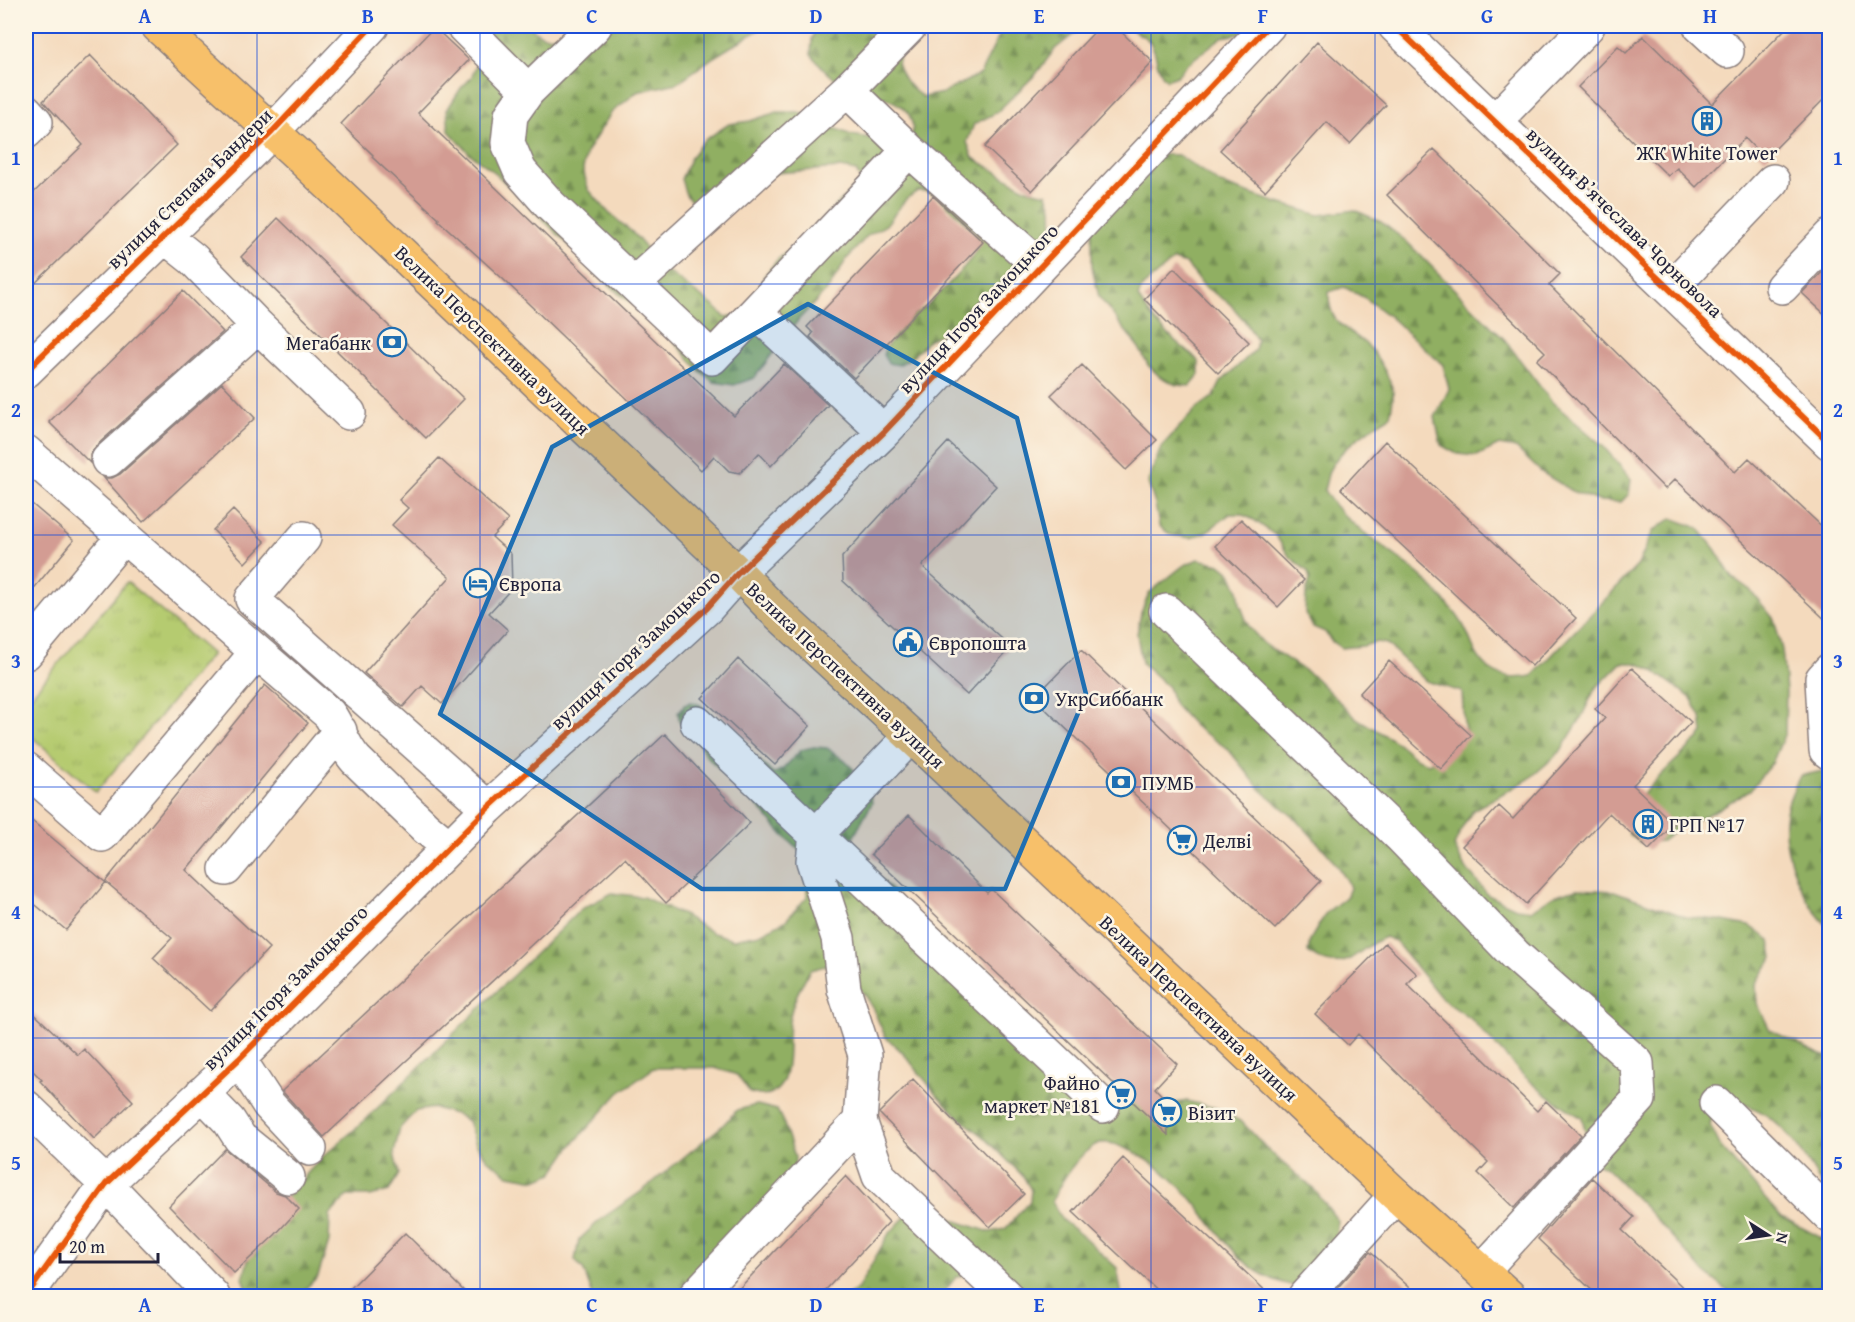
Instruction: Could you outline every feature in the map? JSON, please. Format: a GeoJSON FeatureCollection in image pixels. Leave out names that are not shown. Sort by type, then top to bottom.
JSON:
{"type":"FeatureCollection","features":[{"type":"Feature","properties":{"kind":"main road","name":"Велика Перспективна вулиця"},"geometry":{"type":"LineString","coordinates":[[158,26],[1396,1195],[1509,1296]]}},
{"type":"Feature","properties":{"kind":"street","name":"вулиця Степана Бандери"},"geometry":{"type":"LineString","coordinates":[[26,371],[272,132],[372,26]]}},
{"type":"Feature","properties":{"kind":"street"},"geometry":{"type":"LineString","coordinates":[[463,26],[528,91]]}},
{"type":"Feature","properties":{"kind":"street"},"geometry":{"type":"LineString","coordinates":[[596,26],[528,91],[511,115],[508,143],[520,171],[550,205],[712,358],[909,150]]}},
{"type":"Feature","properties":{"kind":"street"},"geometry":{"type":"LineString","coordinates":[[646,273],[848,90],[910,26]]}},
{"type":"Feature","properties":{"kind":"street","name":"вулиця Ігоря Замоцького"},"geometry":{"type":"LineString","coordinates":[[26,1296],[106,1184],[239,1059],[488,808],[707,608],[738,573],[884,432],[1268,26]]}},
{"type":"Feature","properties":{"kind":"street","name":"вулиця Вʼячеслава Чорновола"},"geometry":{"type":"LineString","coordinates":[[1395,26],[1671,288],[1830,443]]}},
{"type":"Feature","properties":{"kind":"street"},"geometry":{"type":"LineString","coordinates":[[1495,121],[1588,26]]}},
{"type":"Feature","properties":{"kind":"street"},"geometry":{"type":"LineString","coordinates":[[1700,26],[1727,51]]}},
{"type":"Feature","properties":{"kind":"street"},"geometry":{"type":"LineString","coordinates":[[848,90],[909,150],[1040,266]]}},
{"type":"Feature","properties":{"kind":"street"},"geometry":{"type":"LineString","coordinates":[[26,111],[36,122],[26,132]]}},
{"type":"Feature","properties":{"kind":"street"},"geometry":{"type":"LineString","coordinates":[[1671,288],[1773,181]]}},
{"type":"Feature","properties":{"kind":"street"},"geometry":{"type":"LineString","coordinates":[[164,236],[193,259],[258,326],[349,412]]}},
{"type":"Feature","properties":{"kind":"street"},"geometry":{"type":"LineString","coordinates":[[1782,287],[1830,236]]}},
{"type":"Feature","properties":{"kind":"street"},"geometry":{"type":"LineString","coordinates":[[756,312],[884,432]]}},
{"type":"Feature","properties":{"kind":"street"},"geometry":{"type":"LineString","coordinates":[[108,460],[258,326]]}},
{"type":"Feature","properties":{"kind":"street"},"geometry":{"type":"LineString","coordinates":[[26,452],[329,714],[340,731],[347,750],[356,760],[426,828],[449,847]]}},
{"type":"Feature","properties":{"kind":"street"},"geometry":{"type":"LineString","coordinates":[[26,653],[123,537]]}},
{"type":"Feature","properties":{"kind":"street"},"geometry":{"type":"LineString","coordinates":[[304,538],[252,599],[488,808]]}},
{"type":"Feature","properties":{"kind":"street"},"geometry":{"type":"LineString","coordinates":[[1166,611],[1400,836],[1515,955],[1637,1063],[1639,1099],[1482,1271]]}},
{"type":"Feature","properties":{"kind":"street"},"geometry":{"type":"LineString","coordinates":[[26,770],[102,835],[257,652]]}},
{"type":"Feature","properties":{"kind":"street"},"geometry":{"type":"LineString","coordinates":[[1830,670],[1822,679],[1826,750],[1830,753]]}},
{"type":"Feature","properties":{"kind":"street"},"geometry":{"type":"LineString","coordinates":[[698,723],[1103,1106]]}},
{"type":"Feature","properties":{"kind":"street"},"geometry":{"type":"LineString","coordinates":[[226,869],[340,731]]}},
{"type":"Feature","properties":{"kind":"street"},"geometry":{"type":"LineString","coordinates":[[911,736],[816,836],[813,861],[838,938],[844,989],[865,1054],[860,1121],[879,1176],[1006,1296]]}},
{"type":"Feature","properties":{"kind":"street"},"geometry":{"type":"LineString","coordinates":[[239,1059],[269,1105],[310,1149]]}},
{"type":"Feature","properties":{"kind":"street"},"geometry":{"type":"LineString","coordinates":[[202,1093],[229,1121],[240,1138],[288,1178]]}},
{"type":"Feature","properties":{"kind":"street"},"geometry":{"type":"LineString","coordinates":[[1716,1103],[1830,1216]]}},
{"type":"Feature","properties":{"kind":"street"},"geometry":{"type":"LineString","coordinates":[[26,1107],[106,1184],[213,1296]]}},
{"type":"Feature","properties":{"kind":"street"},"geometry":{"type":"LineString","coordinates":[[695,1296],[860,1121]]}},
{"type":"Feature","properties":{"kind":"street"},"geometry":{"type":"LineString","coordinates":[[1305,1296],[1396,1195]]}},
{"type":"Feature","properties":{"kind":"highlighted area"},"geometry":{"type":"Polygon","coordinates":[[[808,304],[1017,418],[1086,694],[1005,889],[702,889],[440,714],[552,447],[808,304]]]}},
{"type":"Feature","properties":{"kind":"green space"},"geometry":{"type":"Polygon","coordinates":[[[450,26],[530,26],[545,36],[555,36],[570,26],[765,26],[677,83],[637,92],[611,113],[587,151],[583,169],[588,189],[609,213],[632,232],[664,269],[725,317],[739,315],[759,292],[764,276],[777,260],[801,241],[861,180],[856,171],[840,168],[776,173],[701,212],[686,195],[681,179],[691,157],[703,141],[729,124],[750,121],[777,112],[798,112],[851,135],[909,144],[913,128],[910,116],[902,107],[891,100],[838,81],[811,55],[812,38],[817,26],[911,26],[897,63],[907,83],[923,97],[943,93],[980,74],[1004,26],[1084,26],[1055,49],[1036,74],[996,113],[974,124],[967,142],[973,158],[1029,190],[1047,194],[1052,208],[1053,234],[974,317],[930,339],[912,357],[899,365],[888,363],[883,355],[885,348],[914,315],[927,306],[959,273],[979,245],[977,234],[938,196],[918,191],[906,199],[886,225],[867,236],[846,260],[829,288],[799,319],[754,378],[734,385],[714,382],[699,370],[654,319],[620,295],[493,171],[469,153],[449,131],[447,110],[461,88],[471,78],[478,61],[450,26]]]}},
{"type":"Feature","properties":{"kind":"green space"},"geometry":{"type":"Polygon","coordinates":[[[1128,26],[1256,26],[1241,34],[1222,37],[1186,65],[1177,76],[1167,80],[1158,67],[1150,42],[1128,26]]]}},
{"type":"Feature","properties":{"kind":"green space"},"geometry":{"type":"Polygon","coordinates":[[[1150,154],[1178,155],[1221,184],[1268,200],[1319,215],[1355,210],[1381,222],[1406,241],[1505,340],[1551,401],[1603,446],[1631,479],[1629,494],[1621,502],[1599,501],[1574,492],[1541,472],[1516,448],[1499,445],[1477,456],[1457,454],[1441,445],[1435,417],[1449,389],[1443,365],[1390,317],[1365,298],[1344,287],[1329,292],[1335,319],[1372,350],[1387,374],[1392,387],[1393,401],[1390,416],[1347,447],[1340,455],[1329,471],[1324,490],[1345,517],[1417,572],[1447,603],[1462,623],[1479,659],[1489,669],[1510,677],[1532,676],[1638,565],[1653,531],[1672,518],[1698,528],[1715,549],[1732,577],[1750,590],[1774,619],[1782,650],[1786,691],[1785,733],[1773,761],[1750,790],[1713,812],[1680,827],[1662,841],[1641,843],[1629,835],[1626,817],[1655,781],[1703,733],[1701,717],[1691,698],[1651,669],[1636,663],[1621,663],[1595,689],[1580,720],[1560,752],[1529,779],[1473,810],[1454,846],[1464,866],[1488,895],[1516,908],[1532,910],[1553,896],[1576,889],[1614,891],[1686,917],[1749,926],[1770,940],[1773,957],[1756,984],[1757,1003],[1770,1030],[1823,1056],[1829,1056],[1829,1195],[1793,1141],[1760,1111],[1732,1103],[1716,1103],[1710,1125],[1721,1147],[1780,1216],[1829,1242],[1829,1284],[1800,1296],[1734,1296],[1703,1271],[1606,1168],[1593,1161],[1582,1118],[1545,1094],[1522,1074],[1471,1019],[1442,999],[1395,941],[1385,937],[1349,960],[1340,963],[1320,960],[1308,952],[1310,940],[1326,913],[1346,897],[1350,888],[1347,880],[1329,855],[1297,820],[1260,789],[1228,749],[1194,726],[1174,704],[1168,687],[1142,663],[1137,634],[1141,613],[1149,593],[1183,566],[1198,559],[1220,564],[1231,573],[1249,627],[1264,644],[1313,676],[1356,718],[1398,743],[1417,759],[1428,763],[1468,736],[1464,725],[1462,692],[1426,681],[1387,644],[1377,642],[1341,648],[1331,641],[1325,632],[1313,627],[1305,613],[1306,592],[1310,580],[1308,572],[1289,556],[1276,536],[1254,520],[1241,514],[1230,514],[1206,532],[1191,538],[1171,535],[1159,526],[1148,483],[1161,447],[1196,409],[1214,396],[1221,382],[1255,350],[1257,340],[1229,303],[1205,287],[1186,264],[1174,260],[1143,286],[1138,297],[1158,324],[1199,361],[1199,375],[1190,386],[1177,385],[1160,377],[1148,365],[1139,348],[1099,297],[1092,267],[1092,224],[1150,154]]]}},
{"type":"Feature","properties":{"kind":"green space"},"geometry":{"type":"Polygon","coordinates":[[[127,582],[212,654],[96,792],[26,732],[26,702],[127,582]]]}},
{"type":"Feature","properties":{"kind":"green space"},"geometry":{"type":"Polygon","coordinates":[[[691,702],[700,705],[773,774],[783,769],[801,750],[814,747],[827,748],[845,761],[867,783],[872,803],[852,840],[854,853],[1099,1096],[1121,1106],[1143,1101],[1165,1105],[1187,1101],[1216,1108],[1242,1122],[1270,1152],[1313,1188],[1338,1221],[1334,1252],[1297,1287],[1270,1278],[1239,1257],[1192,1200],[1165,1173],[1133,1152],[1115,1144],[1103,1143],[1092,1147],[1074,1164],[1052,1201],[1062,1220],[1117,1268],[1122,1296],[1018,1296],[988,1273],[956,1277],[941,1296],[848,1296],[858,1288],[888,1235],[906,1216],[935,1209],[956,1221],[990,1232],[1005,1229],[1030,1201],[1031,1190],[1023,1176],[937,1095],[904,1054],[885,1036],[873,1009],[861,990],[829,965],[810,970],[797,995],[789,1022],[785,1076],[781,1086],[774,1092],[762,1095],[750,1093],[737,1075],[715,1068],[654,1068],[619,1093],[572,1145],[553,1173],[536,1180],[509,1175],[487,1159],[476,1144],[468,1121],[458,1115],[434,1108],[416,1111],[400,1128],[394,1153],[399,1174],[389,1191],[370,1196],[347,1196],[330,1215],[329,1242],[318,1276],[299,1295],[250,1296],[243,1278],[257,1230],[320,1159],[361,1124],[581,909],[612,893],[643,897],[685,916],[713,933],[733,939],[760,934],[785,921],[807,897],[806,856],[706,756],[695,736],[680,722],[678,713],[684,705],[691,702]]]}},
{"type":"Feature","properties":{"kind":"green space"},"geometry":{"type":"Polygon","coordinates":[[[1827,770],[1830,772],[1829,927],[1811,906],[1804,893],[1791,864],[1785,834],[1788,803],[1800,776],[1827,770]]]}},
{"type":"Feature","properties":{"kind":"green space"},"geometry":{"type":"Polygon","coordinates":[[[757,1105],[777,1110],[784,1124],[795,1157],[793,1193],[711,1296],[593,1296],[584,1271],[575,1260],[579,1240],[601,1219],[642,1191],[722,1126],[737,1110],[757,1105]]]}},
{"type":"Feature","properties":{"kind":"building"},"geometry":{"type":"Polygon","coordinates":[[[1100,26],[1115,26],[1153,62],[1032,191],[985,147],[1100,26]]]}},
{"type":"Feature","properties":{"kind":"building","name":"ЖК White Tower"},"geometry":{"type":"Polygon","coordinates":[[[1788,26],[1830,26],[1830,93],[1765,159],[1745,138],[1696,187],[1677,168],[1668,176],[1578,87],[1618,46],[1626,53],[1643,36],[1712,104],[1788,26]]]}},
{"type":"Feature","properties":{"kind":"building"},"geometry":{"type":"Polygon","coordinates":[[[434,27],[469,60],[418,113],[734,416],[784,364],[828,405],[771,466],[759,453],[740,473],[729,471],[714,456],[701,470],[503,279],[372,157],[373,155],[341,124],[434,27]]]}},
{"type":"Feature","properties":{"kind":"building"},"geometry":{"type":"Polygon","coordinates":[[[1317,42],[1386,105],[1350,144],[1327,122],[1265,191],[1220,150],[1317,42]]]}},
{"type":"Feature","properties":{"kind":"building"},"geometry":{"type":"Polygon","coordinates":[[[90,55],[177,145],[26,292],[26,200],[83,145],[43,101],[90,55]]]}},
{"type":"Feature","properties":{"kind":"building"},"geometry":{"type":"Polygon","coordinates":[[[1434,149],[1560,274],[1549,285],[1735,472],[1749,458],[1830,534],[1830,624],[1675,479],[1665,489],[1537,360],[1545,352],[1387,195],[1434,149]]]}},
{"type":"Feature","properties":{"kind":"building"},"geometry":{"type":"Polygon","coordinates":[[[933,196],[983,242],[854,378],[810,337],[813,333],[807,327],[933,196]]]}},
{"type":"Feature","properties":{"kind":"building"},"geometry":{"type":"Polygon","coordinates":[[[278,218],[464,399],[426,438],[241,257],[278,218]]]}},
{"type":"Feature","properties":{"kind":"building"},"geometry":{"type":"Polygon","coordinates":[[[1830,264],[1830,319],[1802,293],[1830,264]]]}},
{"type":"Feature","properties":{"kind":"building"},"geometry":{"type":"Polygon","coordinates":[[[1174,268],[1249,342],[1218,373],[1144,299],[1174,268]]]}},
{"type":"Feature","properties":{"kind":"building"},"geometry":{"type":"Polygon","coordinates":[[[183,291],[223,332],[96,446],[90,455],[90,463],[49,422],[183,291]]]}},
{"type":"Feature","properties":{"kind":"building"},"geometry":{"type":"Polygon","coordinates":[[[1082,365],[1157,440],[1126,470],[1051,395],[1082,365]]]}},
{"type":"Feature","properties":{"kind":"building"},"geometry":{"type":"Polygon","coordinates":[[[222,383],[255,418],[143,522],[104,478],[112,478],[120,474],[222,383]]]}},
{"type":"Feature","properties":{"kind":"building"},"geometry":{"type":"Polygon","coordinates":[[[1385,441],[1576,618],[1532,666],[1341,489],[1385,441]]]}},
{"type":"Feature","properties":{"kind":"building"},"geometry":{"type":"Polygon","coordinates":[[[948,442],[996,486],[922,566],[1011,647],[967,695],[843,581],[842,557],[948,442]]]}},
{"type":"Feature","properties":{"kind":"building","name":"Європа"},"geometry":{"type":"Polygon","coordinates":[[[439,458],[508,520],[492,537],[511,554],[512,588],[489,613],[508,630],[442,704],[422,686],[403,707],[364,673],[450,577],[392,525],[408,508],[399,500],[439,458]]]}},
{"type":"Feature","properties":{"kind":"building"},"geometry":{"type":"Polygon","coordinates":[[[26,499],[74,540],[26,598],[26,499]]]}},
{"type":"Feature","properties":{"kind":"building"},"geometry":{"type":"Polygon","coordinates":[[[233,510],[265,542],[245,563],[213,530],[233,510]]]}},
{"type":"Feature","properties":{"kind":"building"},"geometry":{"type":"Polygon","coordinates":[[[1241,519],[1304,580],[1278,607],[1215,546],[1241,519]]]}},
{"type":"Feature","properties":{"kind":"building"},"geometry":{"type":"Polygon","coordinates":[[[1081,650],[1321,881],[1275,929],[1034,698],[1081,650]]]}},
{"type":"Feature","properties":{"kind":"building"},"geometry":{"type":"Polygon","coordinates":[[[738,659],[810,726],[775,765],[702,698],[738,659]]]}},
{"type":"Feature","properties":{"kind":"building"},"geometry":{"type":"Polygon","coordinates":[[[1389,661],[1471,735],[1441,769],[1359,694],[1389,661]]]}},
{"type":"Feature","properties":{"kind":"building"},"geometry":{"type":"Polygon","coordinates":[[[1632,668],[1691,722],[1633,785],[1674,824],[1649,850],[1609,813],[1526,904],[1462,846],[1499,806],[1513,819],[1605,718],[1595,709],[1632,668]]]}},
{"type":"Feature","properties":{"kind":"building"},"geometry":{"type":"Polygon","coordinates":[[[265,685],[308,723],[186,870],[269,948],[210,1011],[153,958],[172,938],[106,882],[66,930],[26,897],[26,816],[105,882],[265,685]]]}},
{"type":"Feature","properties":{"kind":"building"},"geometry":{"type":"Polygon","coordinates":[[[665,734],[750,823],[666,903],[625,858],[324,1137],[282,1091],[665,734]]]}},
{"type":"Feature","properties":{"kind":"building"},"geometry":{"type":"Polygon","coordinates":[[[909,815],[987,893],[991,889],[1177,1064],[1155,1088],[1167,1101],[1168,1135],[871,854],[909,815]]]}},
{"type":"Feature","properties":{"kind":"building"},"geometry":{"type":"Polygon","coordinates":[[[1385,943],[1417,974],[1407,984],[1537,1111],[1546,1101],[1581,1135],[1514,1208],[1478,1173],[1488,1162],[1358,1034],[1348,1045],[1315,1014],[1385,943]]]}},
{"type":"Feature","properties":{"kind":"building"},"geometry":{"type":"Polygon","coordinates":[[[26,1006],[78,1055],[84,1049],[133,1101],[94,1139],[26,1064],[26,1006]]]}},
{"type":"Feature","properties":{"kind":"building"},"geometry":{"type":"Polygon","coordinates":[[[913,1079],[1024,1194],[990,1227],[879,1113],[913,1079]]]}},
{"type":"Feature","properties":{"kind":"building"},"geometry":{"type":"Polygon","coordinates":[[[225,1149],[276,1192],[285,1195],[299,1209],[234,1273],[169,1206],[225,1149]]]}},
{"type":"Feature","properties":{"kind":"building"},"geometry":{"type":"Polygon","coordinates":[[[1123,1158],[1271,1296],[1163,1296],[1073,1212],[1123,1158]]]}},
{"type":"Feature","properties":{"kind":"building"},"geometry":{"type":"Polygon","coordinates":[[[846,1176],[889,1222],[820,1296],[732,1296],[846,1176]]]}},
{"type":"Feature","properties":{"kind":"building"},"geometry":{"type":"Polygon","coordinates":[[[1592,1178],[1634,1217],[1622,1230],[1692,1296],[1598,1296],[1538,1239],[1592,1178]]]}},
{"type":"Feature","properties":{"kind":"building"},"geometry":{"type":"Polygon","coordinates":[[[405,1233],[469,1296],[343,1296],[405,1233]]]}},
{"type":"Feature","properties":{"kind":"building"},"geometry":{"type":"Polygon","coordinates":[[[1370,1252],[1376,1257],[1419,1296],[1330,1296],[1370,1252]]]}},
{"type":"Feature","properties":{"kind":"cycle path"},"geometry":{"type":"LineString","coordinates":[[26,371],[272,132],[372,26]]}},
{"type":"Feature","properties":{"kind":"cycle path"},"geometry":{"type":"LineString","coordinates":[[26,1296],[106,1184],[239,1059],[488,808],[707,608],[738,573],[884,432],[1268,26]]}},
{"type":"Feature","properties":{"kind":"cycle path"},"geometry":{"type":"LineString","coordinates":[[1395,26],[1830,443]]}},
{"type":"Feature","properties":{"kind":"place","name":"ЖК White Tower"},"geometry":{"type":"Point","coordinates":[1707,121]}},
{"type":"Feature","properties":{"kind":"place","name":"Мегабанк"},"geometry":{"type":"Point","coordinates":[392,342]}},
{"type":"Feature","properties":{"kind":"place","name":"Європа"},"geometry":{"type":"Point","coordinates":[478,583]}},
{"type":"Feature","properties":{"kind":"place","name":"Європошта"},"geometry":{"type":"Point","coordinates":[908,642]}},
{"type":"Feature","properties":{"kind":"place","name":"УкрСиббанк"},"geometry":{"type":"Point","coordinates":[1034,698]}},
{"type":"Feature","properties":{"kind":"place","name":"ПУМБ"},"geometry":{"type":"Point","coordinates":[1121,782]}},
{"type":"Feature","properties":{"kind":"place","name":"ГРП №17"},"geometry":{"type":"Point","coordinates":[1648,824]}},
{"type":"Feature","properties":{"kind":"place","name":"Делві"},"geometry":{"type":"Point","coordinates":[1182,840]}},
{"type":"Feature","properties":{"kind":"place","name":"Файно маркет №181"},"geometry":{"type":"Point","coordinates":[1121,1094]}},
{"type":"Feature","properties":{"kind":"place","name":"Візит"},"geometry":{"type":"Point","coordinates":[1167,1112]}}]}
